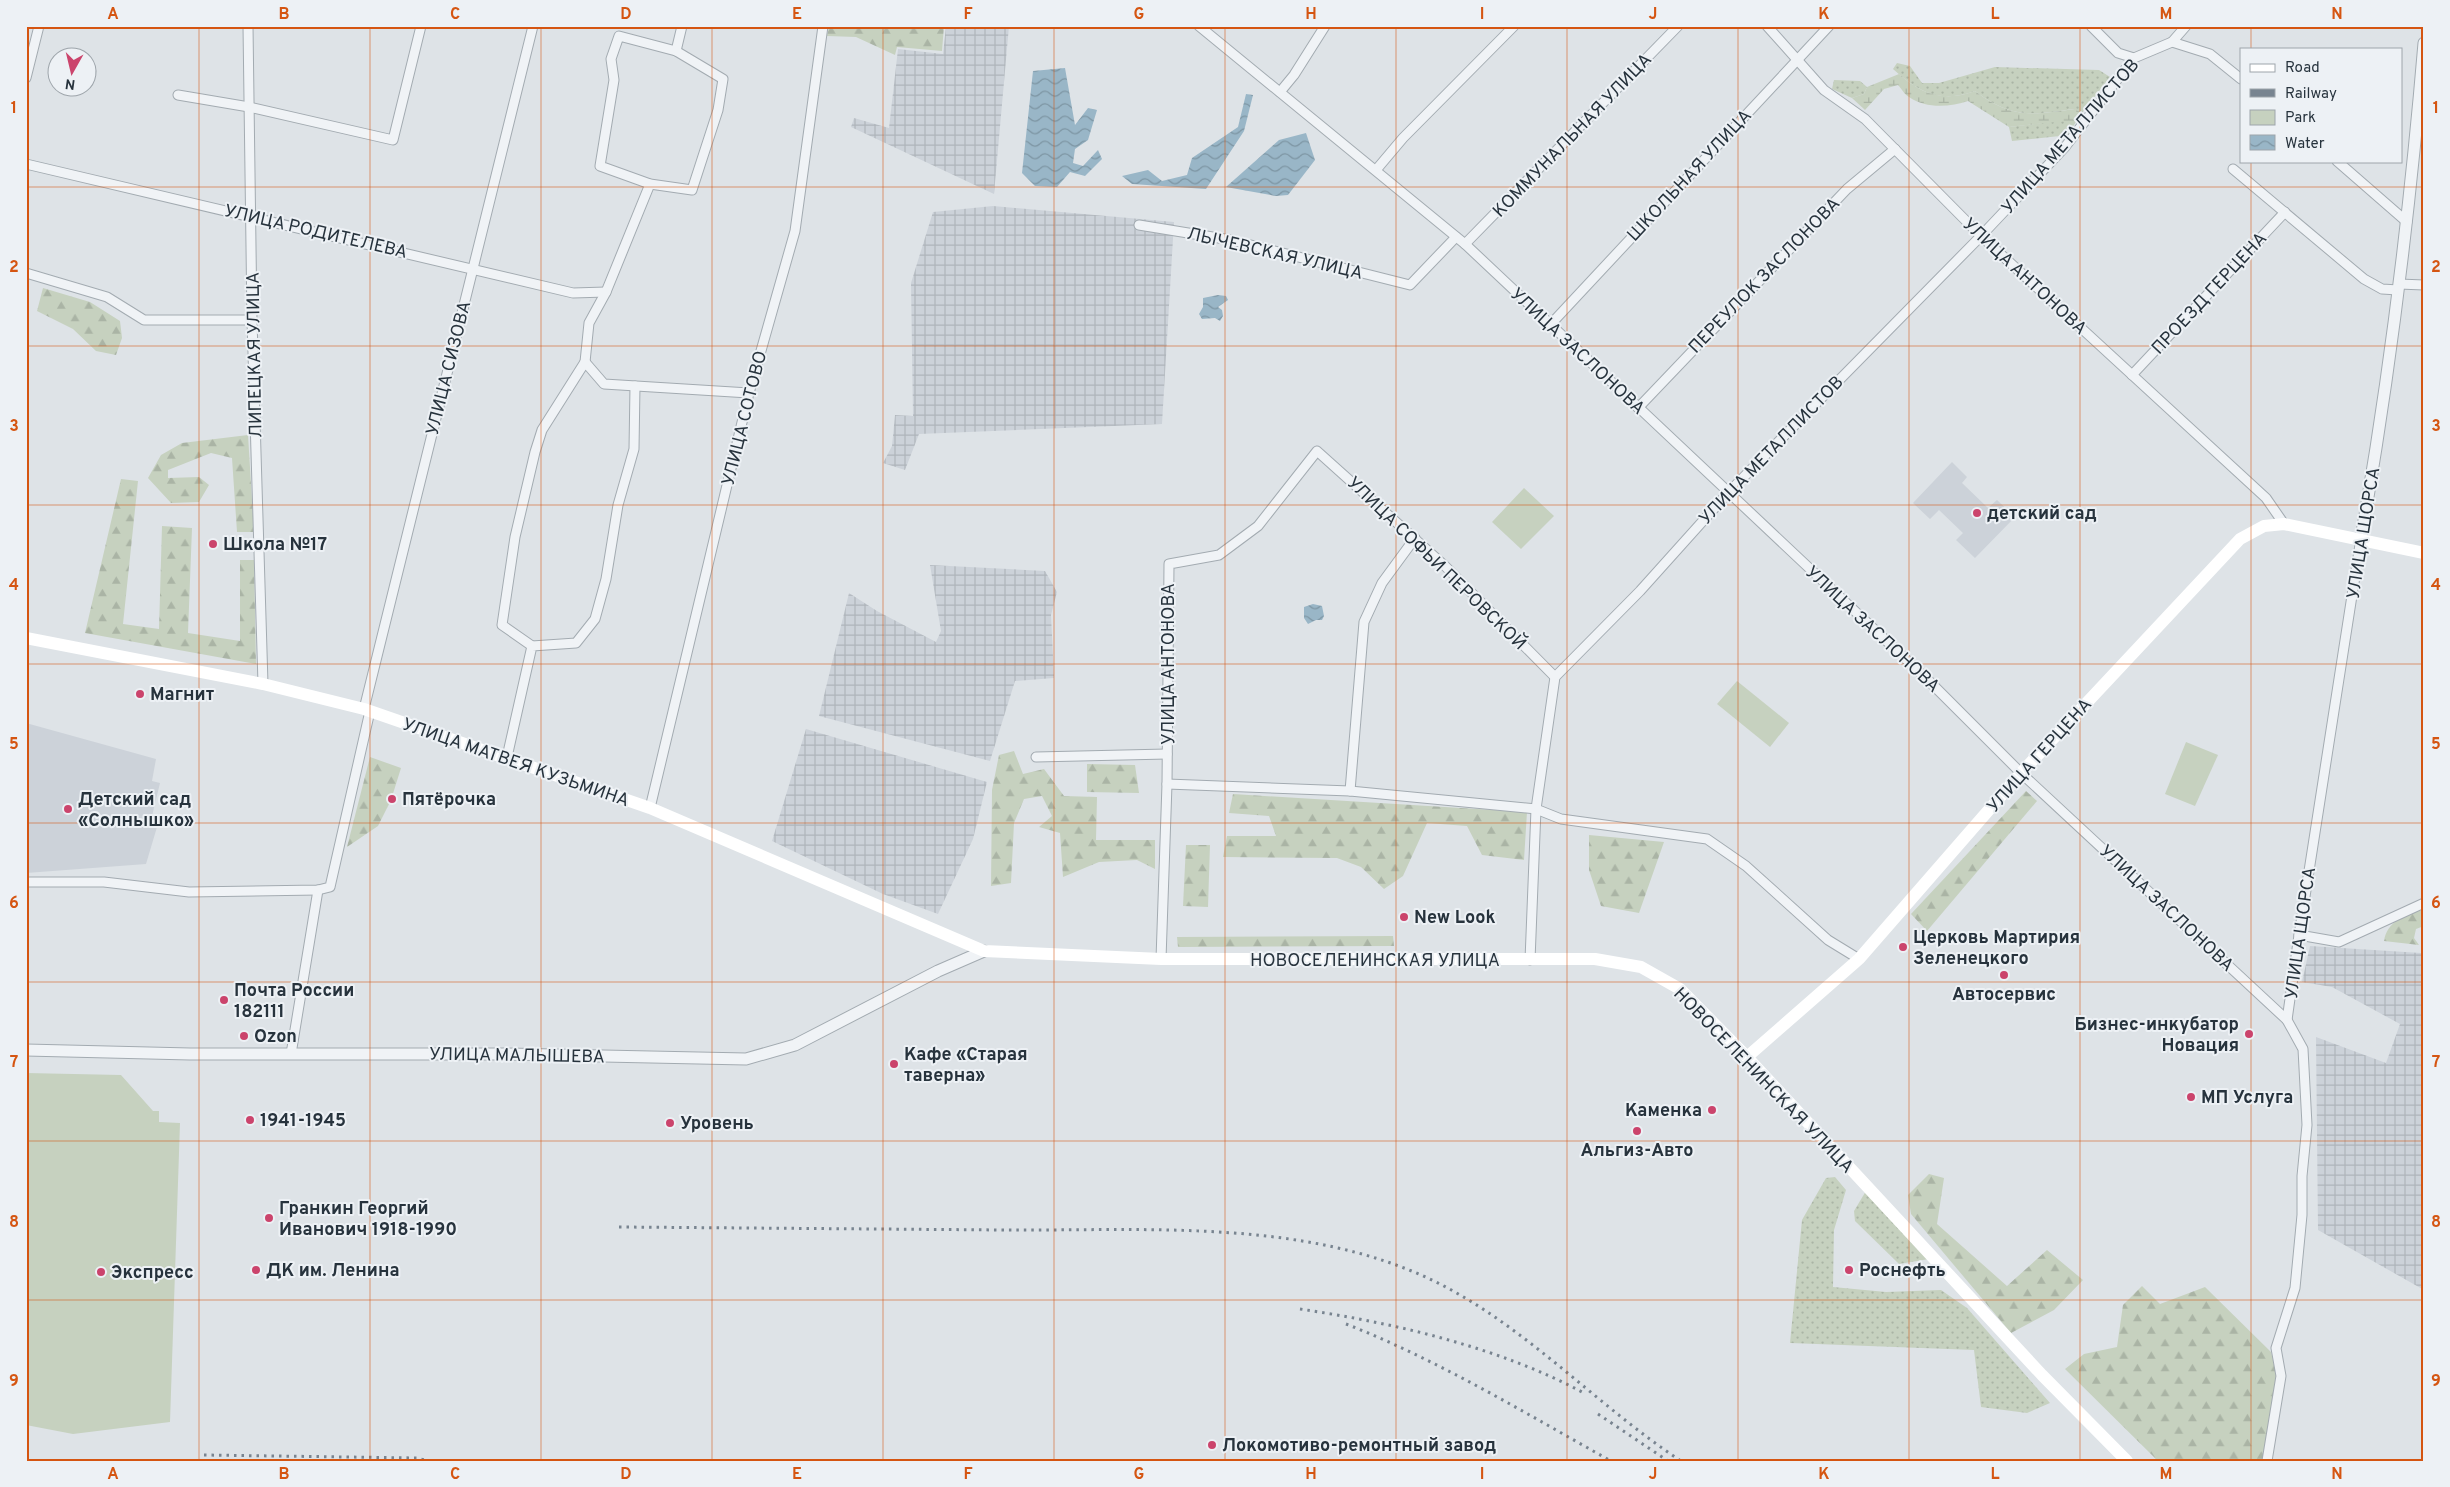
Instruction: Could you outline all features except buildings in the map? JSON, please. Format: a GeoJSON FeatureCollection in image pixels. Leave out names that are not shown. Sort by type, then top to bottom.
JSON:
{"type":"FeatureCollection","features":[{"type":"Feature","properties":{"kind":"main road","name":"УЛИЦА ГЕРЦЕНА"},"geometry":{"type":"LineString","coordinates":[[1747,1057],[1859,959],[2021,774],[2240,539],[2264,526],[2284,524],[2424,552]]}},
{"type":"Feature","properties":{"kind":"main road","name":"УЛИЦА МАТВЕЯ КУЗЬМИНА"},"geometry":{"type":"LineString","coordinates":[[26,638],[263,684],[367,710],[650,808],[984,952]]}},
{"type":"Feature","properties":{"kind":"main road","name":"НОВОСЕЛЕНИНСКАЯ УЛИЦА"},"geometry":{"type":"LineString","coordinates":[[984,952],[1161,959],[1595,960],[1641,967],[1680,989],[1747,1057],[2042,1375],[2127,1461]]}},
{"type":"Feature","properties":{"kind":"street"},"geometry":{"type":"LineString","coordinates":[[26,78],[31,37],[38,26]]}},
{"type":"Feature","properties":{"kind":"street","name":"ЛИПЕЦКАЯ УЛИЦА"},"geometry":{"type":"LineString","coordinates":[[248,26],[252,320],[263,684]]}},
{"type":"Feature","properties":{"kind":"street"},"geometry":{"type":"LineString","coordinates":[[178,95],[249,107],[393,140],[421,26]]}},
{"type":"Feature","properties":{"kind":"street","name":"УЛИЦА СИЗОВА"},"geometry":{"type":"LineString","coordinates":[[318,890],[330,887],[367,710],[532,26]]}},
{"type":"Feature","properties":{"kind":"street"},"geometry":{"type":"LineString","coordinates":[[676,51],[682,26]]}},
{"type":"Feature","properties":{"kind":"street","name":"УЛИЦА СОТОВО"},"geometry":{"type":"LineString","coordinates":[[650,808],[749,393],[795,231],[823,26]]}},
{"type":"Feature","properties":{"kind":"street","name":"УЛИЦА ЗАСЛОНОВА"},"geometry":{"type":"LineString","coordinates":[[1199,26],[1465,244],[1927,679],[2021,774],[2287,1020],[2303,1049],[2307,1125],[2302,1176],[2302,1215],[2295,1288],[2276,1348],[2281,1376],[2267,1461]]}},
{"type":"Feature","properties":{"kind":"street"},"geometry":{"type":"LineString","coordinates":[[1280,92],[1294,75],[1325,26]]}},
{"type":"Feature","properties":{"kind":"street"},"geometry":{"type":"LineString","coordinates":[[1376,170],[1403,138],[1514,26]]}},
{"type":"Feature","properties":{"kind":"street","name":"КОММУНАЛЬНАЯ УЛИЦА"},"geometry":{"type":"LineString","coordinates":[[1465,244],[1678,26]]}},
{"type":"Feature","properties":{"kind":"street","name":"УЛИЦА АНТОНОВА"},"geometry":{"type":"LineString","coordinates":[[1767,26],[1824,90],[1865,119],[1981,236],[2266,498],[2284,524]]}},
{"type":"Feature","properties":{"kind":"street","name":"ШКОЛЬНАЯ УЛИЦА"},"geometry":{"type":"LineString","coordinates":[[1550,325],[1829,26]]}},
{"type":"Feature","properties":{"kind":"street"},"geometry":{"type":"LineString","coordinates":[[2091,26],[2118,53],[2134,58]]}},
{"type":"Feature","properties":{"kind":"street","name":"УЛИЦА МЕТАЛЛИСТОВ"},"geometry":{"type":"LineString","coordinates":[[1555,678],[1640,591],[1728,493],[1981,236],[2065,147],[2134,58],[2172,42],[2186,26]]}},
{"type":"Feature","properties":{"kind":"street"},"geometry":{"type":"LineString","coordinates":[[619,36],[676,51],[723,79],[718,110],[692,190],[650,184],[600,166],[614,80],[611,59],[619,36]]}},
{"type":"Feature","properties":{"kind":"street"},"geometry":{"type":"LineString","coordinates":[[2172,42],[2210,54],[2240,78]]}},
{"type":"Feature","properties":{"kind":"street","name":"УЛИЦА ЩОРСА"},"geometry":{"type":"LineString","coordinates":[[2287,1020],[2361,538],[2381,427],[2398,287],[2419,146],[2424,43]]}},
{"type":"Feature","properties":{"kind":"street","name":"ПЕРЕУЛОК ЗАСЛОНОВА"},"geometry":{"type":"LineString","coordinates":[[1638,408],[1847,189],[1896,150]]}},
{"type":"Feature","properties":{"kind":"street"},"geometry":{"type":"LineString","coordinates":[[2338,162],[2407,222]]}},
{"type":"Feature","properties":{"kind":"street","name":"УЛИЦА РОДИТЕЛЕВА"},"geometry":{"type":"LineString","coordinates":[[26,164],[573,293],[606,292]]}},
{"type":"Feature","properties":{"kind":"street"},"geometry":{"type":"LineString","coordinates":[[2233,169],[2364,279],[2382,288],[2424,285]]}},
{"type":"Feature","properties":{"kind":"street"},"geometry":{"type":"LineString","coordinates":[[635,386],[634,449],[618,505],[613,543],[595,619],[576,643],[532,646],[502,625],[515,537],[542,430],[585,362],[589,323],[606,292],[650,184]]}},
{"type":"Feature","properties":{"kind":"street","name":"ПРОЕЗД ГЕРЦЕНА"},"geometry":{"type":"LineString","coordinates":[[2132,375],[2285,212]]}},
{"type":"Feature","properties":{"kind":"street","name":"ЛЫЧЕВСКАЯ УЛИЦА"},"geometry":{"type":"LineString","coordinates":[[1139,225],[1231,240],[1410,285],[1456,237]]}},
{"type":"Feature","properties":{"kind":"street"},"geometry":{"type":"LineString","coordinates":[[26,273],[107,297],[144,320],[252,320]]}},
{"type":"Feature","properties":{"kind":"street"},"geometry":{"type":"LineString","coordinates":[[585,362],[604,384],[749,393]]}},
{"type":"Feature","properties":{"kind":"street","name":"УЛИЦА АНТОНОВА"},"geometry":{"type":"LineString","coordinates":[[1161,959],[1167,784],[1169,564],[1219,556],[1258,526],[1317,451]]}},
{"type":"Feature","properties":{"kind":"street","name":"УЛИЦА СОФЬИ ПЕРОВСКОЙ"},"geometry":{"type":"LineString","coordinates":[[1317,451],[1415,538],[1555,678]]}},
{"type":"Feature","properties":{"kind":"street"},"geometry":{"type":"LineString","coordinates":[[1350,791],[1364,622],[1382,583],[1415,538]]}},
{"type":"Feature","properties":{"kind":"street"},"geometry":{"type":"LineString","coordinates":[[507,758],[532,646]]}},
{"type":"Feature","properties":{"kind":"street"},"geometry":{"type":"LineString","coordinates":[[1530,960],[1536,808],[1555,678]]}},
{"type":"Feature","properties":{"kind":"street"},"geometry":{"type":"LineString","coordinates":[[1036,757],[1167,754]]}},
{"type":"Feature","properties":{"kind":"street"},"geometry":{"type":"LineString","coordinates":[[1167,784],[1350,791],[1536,808],[1561,819],[1707,839],[1746,866],[1828,940],[1859,959]]}},
{"type":"Feature","properties":{"kind":"street"},"geometry":{"type":"LineString","coordinates":[[26,882],[104,882],[189,892],[318,890],[291,1054]]}},
{"type":"Feature","properties":{"kind":"street"},"geometry":{"type":"LineString","coordinates":[[2299,935],[2339,942],[2424,903]]}},
{"type":"Feature","properties":{"kind":"street","name":"УЛИЦА МАЛЫШЕВА"},"geometry":{"type":"LineString","coordinates":[[26,1050],[291,1054],[503,1054],[746,1059],[794,1045],[938,971],[984,952]]}},
{"type":"Feature","properties":{"kind":"shaded area"},"geometry":{"type":"Polygon","coordinates":[[[946,26],[1009,26],[994,194],[851,127],[854,118],[889,128],[898,49],[943,54],[946,26]]]}},
{"type":"Feature","properties":{"kind":"shaded area"},"geometry":{"type":"Polygon","coordinates":[[[993,206],[1174,222],[1162,424],[919,434],[905,470],[883,463],[892,446],[895,415],[913,416],[911,283],[933,212],[993,206]]]}},
{"type":"Feature","properties":{"kind":"shaded area","name":"детский сад"},"geometry":{"type":"Polygon","coordinates":[[[1952,462],[1967,477],[1962,483],[1988,508],[1997,500],[2015,517],[1975,558],[1956,540],[1963,533],[1939,510],[1930,519],[1913,503],[1952,462]]]}},
{"type":"Feature","properties":{"kind":"shaded area"},"geometry":{"type":"Polygon","coordinates":[[[930,565],[1045,571],[1057,592],[1051,615],[1054,678],[1015,681],[990,761],[819,716],[849,593],[877,611],[936,642],[941,631],[930,565]]]}},
{"type":"Feature","properties":{"kind":"shaded area"},"geometry":{"type":"Polygon","coordinates":[[[26,723],[156,759],[152,781],[160,783],[152,816],[160,817],[146,864],[26,873],[26,723]]]}},
{"type":"Feature","properties":{"kind":"shaded area"},"geometry":{"type":"Polygon","coordinates":[[[806,729],[987,782],[973,839],[938,914],[883,894],[772,841],[806,729]]]}},
{"type":"Feature","properties":{"kind":"shaded area"},"geometry":{"type":"Polygon","coordinates":[[[2310,946],[2421,953],[2424,951],[2424,1290],[2318,1230],[2316,1037],[2386,1063],[2400,1024],[2332,987],[2302,982],[2310,946]]]}},
{"type":"Feature","properties":{"kind":"green space"},"geometry":{"type":"Polygon","coordinates":[[[829,26],[944,26],[942,51],[897,47],[895,55],[856,37],[827,36],[829,26]]]}},
{"type":"Feature","properties":{"kind":"green space"},"geometry":{"type":"Polygon","coordinates":[[[1897,63],[1910,66],[1922,83],[1939,83],[1995,67],[2099,70],[2110,77],[2082,113],[2074,109],[2046,113],[2022,113],[2000,106],[1975,91],[1951,96],[1930,94],[1912,84],[1893,69],[1897,63]]]}},
{"type":"Feature","properties":{"kind":"green space"},"geometry":{"type":"Polygon","coordinates":[[[1899,74],[1925,92],[1954,96],[1975,91],[1988,100],[2011,111],[2046,113],[2075,109],[2082,113],[2072,128],[2066,121],[2009,127],[1968,101],[1946,106],[1923,104],[1907,96],[1898,85],[1884,89],[1865,110],[1852,98],[1864,94],[1867,87],[1899,74]]]}},
{"type":"Feature","properties":{"kind":"green space"},"geometry":{"type":"Polygon","coordinates":[[[1834,80],[1860,81],[1867,87],[1864,94],[1852,98],[1832,89],[1834,80]]]}},
{"type":"Feature","properties":{"kind":"green space"},"geometry":{"type":"Polygon","coordinates":[[[2066,120],[2072,128],[2069,135],[2012,141],[2009,127],[2066,120]]]}},
{"type":"Feature","properties":{"kind":"green space"},"geometry":{"type":"Polygon","coordinates":[[[43,288],[90,302],[120,321],[122,338],[116,355],[96,351],[73,329],[37,311],[43,288]]]}},
{"type":"Feature","properties":{"kind":"green space"},"geometry":{"type":"Polygon","coordinates":[[[248,435],[254,532],[237,532],[232,458],[211,453],[168,470],[168,478],[199,477],[209,485],[199,502],[171,503],[148,478],[161,455],[182,443],[248,435]]]}},
{"type":"Feature","properties":{"kind":"green space"},"geometry":{"type":"Polygon","coordinates":[[[121,479],[138,481],[123,624],[159,629],[162,526],[192,528],[188,633],[240,641],[240,560],[254,560],[256,664],[85,633],[121,479]]]}},
{"type":"Feature","properties":{"kind":"green space"},"geometry":{"type":"Polygon","coordinates":[[[1524,488],[1554,516],[1521,549],[1492,522],[1524,488]]]}},
{"type":"Feature","properties":{"kind":"green space"},"geometry":{"type":"Polygon","coordinates":[[[1737,681],[1789,723],[1770,747],[1717,704],[1737,681]]]}},
{"type":"Feature","properties":{"kind":"green space"},"geometry":{"type":"Polygon","coordinates":[[[2186,742],[2218,755],[2195,806],[2165,794],[2186,742]]]}},
{"type":"Feature","properties":{"kind":"green space"},"geometry":{"type":"Polygon","coordinates":[[[1014,751],[1023,774],[1044,769],[1064,796],[1097,797],[1096,840],[1155,840],[1155,869],[1137,860],[1099,862],[1063,877],[1060,833],[1039,827],[1052,816],[1042,796],[1024,799],[1014,823],[1011,883],[991,886],[992,790],[999,755],[1014,751]]]}},
{"type":"Feature","properties":{"kind":"green space"},"geometry":{"type":"Polygon","coordinates":[[[370,757],[401,768],[391,800],[378,826],[347,847],[370,757]]]}},
{"type":"Feature","properties":{"kind":"green space"},"geometry":{"type":"Polygon","coordinates":[[[1087,764],[1135,765],[1139,793],[1087,792],[1087,764]]]}},
{"type":"Feature","properties":{"kind":"green space"},"geometry":{"type":"Polygon","coordinates":[[[2026,791],[2037,801],[1927,931],[1911,914],[2026,791]]]}},
{"type":"Feature","properties":{"kind":"green space"},"geometry":{"type":"Polygon","coordinates":[[[1233,794],[1527,812],[1524,860],[1482,855],[1467,826],[1427,823],[1403,876],[1384,889],[1361,867],[1337,858],[1223,857],[1227,836],[1276,836],[1269,816],[1229,813],[1233,794]]]}},
{"type":"Feature","properties":{"kind":"green space"},"geometry":{"type":"Polygon","coordinates":[[[1589,835],[1664,842],[1639,913],[1601,906],[1589,870],[1589,835]]]}},
{"type":"Feature","properties":{"kind":"green space"},"geometry":{"type":"Polygon","coordinates":[[[1186,845],[1210,845],[1208,907],[1183,906],[1186,845]]]}},
{"type":"Feature","properties":{"kind":"green space"},"geometry":{"type":"Polygon","coordinates":[[[2424,910],[2424,926],[2416,929],[2414,938],[2419,945],[2384,941],[2389,929],[2398,920],[2410,913],[2424,910]]]}},
{"type":"Feature","properties":{"kind":"green space"},"geometry":{"type":"Polygon","coordinates":[[[1393,936],[1394,946],[1178,947],[1177,937],[1393,936]]]}},
{"type":"Feature","properties":{"kind":"green space","name":"Экспресс"},"geometry":{"type":"Polygon","coordinates":[[[26,1073],[121,1075],[153,1111],[159,1111],[159,1122],[180,1123],[170,1422],[73,1434],[26,1425],[26,1073]]]}},
{"type":"Feature","properties":{"kind":"green space"},"geometry":{"type":"Polygon","coordinates":[[[1929,1174],[1944,1178],[1937,1224],[2007,1286],[2047,1250],[2083,1280],[2054,1310],[2011,1333],[1911,1214],[1908,1195],[1929,1174]]]}},
{"type":"Feature","properties":{"kind":"green space"},"geometry":{"type":"Polygon","coordinates":[[[1835,1177],[1846,1190],[1834,1230],[1833,1287],[1886,1292],[1941,1290],[1967,1308],[2050,1403],[2027,1413],[1981,1407],[1974,1350],[1790,1343],[1802,1220],[1826,1178],[1835,1177]]]}},
{"type":"Feature","properties":{"kind":"green space"},"geometry":{"type":"Polygon","coordinates":[[[1866,1191],[1929,1259],[1899,1264],[1855,1221],[1854,1211],[1866,1191]]]}},
{"type":"Feature","properties":{"kind":"green space"},"geometry":{"type":"Polygon","coordinates":[[[2142,1286],[2160,1304],[2205,1287],[2271,1352],[2277,1377],[2263,1461],[2158,1461],[2065,1369],[2084,1354],[2117,1347],[2123,1305],[2142,1286]]]}},
{"type":"Feature","properties":{"kind":"water"},"geometry":{"type":"Polygon","coordinates":[[[1065,68],[1075,125],[1088,108],[1097,110],[1088,140],[1075,149],[1073,163],[1083,166],[1098,150],[1102,159],[1085,176],[1070,172],[1057,187],[1035,186],[1022,173],[1033,71],[1065,68]]]}},
{"type":"Feature","properties":{"kind":"water"},"geometry":{"type":"Polygon","coordinates":[[[1246,94],[1253,95],[1244,131],[1206,189],[1132,184],[1122,176],[1148,170],[1162,181],[1187,175],[1192,158],[1238,127],[1246,94]]]}},
{"type":"Feature","properties":{"kind":"water"},"geometry":{"type":"Polygon","coordinates":[[[1306,133],[1315,160],[1288,195],[1276,196],[1226,187],[1279,140],[1306,133]]]}},
{"type":"Feature","properties":{"kind":"water"},"geometry":{"type":"Polygon","coordinates":[[[1218,295],[1226,296],[1228,300],[1218,307],[1222,310],[1223,316],[1220,321],[1215,318],[1202,319],[1199,314],[1203,307],[1203,298],[1218,295]]]}},
{"type":"Feature","properties":{"kind":"water"},"geometry":{"type":"Polygon","coordinates":[[[1313,604],[1322,606],[1324,616],[1322,620],[1316,620],[1308,624],[1304,618],[1304,607],[1313,604]]]}},
{"type":"Feature","properties":{"kind":"railway"},"geometry":{"type":"LineString","coordinates":[[619,1227],[1168,1230],[1278,1237],[1332,1247],[1384,1261],[1434,1281],[1468,1299],[1530,1343],[1619,1416],[1681,1461]]}},
{"type":"Feature","properties":{"kind":"railway"},"geometry":{"type":"LineString","coordinates":[[1300,1309],[1372,1322],[1445,1339],[1516,1362],[1582,1392]]}},
{"type":"Feature","properties":{"kind":"railway"},"geometry":{"type":"LineString","coordinates":[[1346,1324],[1380,1338],[1448,1371],[1611,1461]]}},
{"type":"Feature","properties":{"kind":"railway"},"geometry":{"type":"LineString","coordinates":[[1598,1414],[1668,1461]]}},
{"type":"Feature","properties":{"kind":"railway"},"geometry":{"type":"LineString","coordinates":[[204,1455],[417,1458],[429,1461]]}},
{"type":"Feature","properties":{"kind":"place","name":"детский сад"},"geometry":{"type":"Point","coordinates":[1977,513]}},
{"type":"Feature","properties":{"kind":"place","name":"Школа №17"},"geometry":{"type":"Point","coordinates":[213,544]}},
{"type":"Feature","properties":{"kind":"place","name":"Магнит"},"geometry":{"type":"Point","coordinates":[140,694]}},
{"type":"Feature","properties":{"kind":"place","name":"Пятёрочка"},"geometry":{"type":"Point","coordinates":[392,799]}},
{"type":"Feature","properties":{"kind":"place","name":"Детский сад «Солнышко»"},"geometry":{"type":"Point","coordinates":[68,809]}},
{"type":"Feature","properties":{"kind":"place","name":"New Look"},"geometry":{"type":"Point","coordinates":[1404,917]}},
{"type":"Feature","properties":{"kind":"place","name":"Церковь Мартирия Зеленецкого"},"geometry":{"type":"Point","coordinates":[1903,947]}},
{"type":"Feature","properties":{"kind":"place","name":"Автосервис"},"geometry":{"type":"Point","coordinates":[2004,975]}},
{"type":"Feature","properties":{"kind":"place","name":"Почта России 182111"},"geometry":{"type":"Point","coordinates":[224,1000]}},
{"type":"Feature","properties":{"kind":"place","name":"Бизнес-инкубатор Новация"},"geometry":{"type":"Point","coordinates":[2249,1034]}},
{"type":"Feature","properties":{"kind":"place","name":"Ozon"},"geometry":{"type":"Point","coordinates":[244,1036]}},
{"type":"Feature","properties":{"kind":"place","name":"Кафе «Старая таверна»"},"geometry":{"type":"Point","coordinates":[894,1064]}},
{"type":"Feature","properties":{"kind":"place","name":"МП Услуга"},"geometry":{"type":"Point","coordinates":[2191,1097]}},
{"type":"Feature","properties":{"kind":"place","name":"Каменка"},"geometry":{"type":"Point","coordinates":[1712,1110]}},
{"type":"Feature","properties":{"kind":"place","name":"1941-1945"},"geometry":{"type":"Point","coordinates":[250,1120]}},
{"type":"Feature","properties":{"kind":"place","name":"Уровень"},"geometry":{"type":"Point","coordinates":[670,1123]}},
{"type":"Feature","properties":{"kind":"place","name":"Альгиз-Авто"},"geometry":{"type":"Point","coordinates":[1637,1131]}},
{"type":"Feature","properties":{"kind":"place","name":"Гранкин Георгий Иванович 1918-1990"},"geometry":{"type":"Point","coordinates":[269,1218]}},
{"type":"Feature","properties":{"kind":"place","name":"ДК им. Ленина"},"geometry":{"type":"Point","coordinates":[256,1270]}},
{"type":"Feature","properties":{"kind":"place","name":"Роснефть"},"geometry":{"type":"Point","coordinates":[1849,1270]}},
{"type":"Feature","properties":{"kind":"place","name":"Экспресс"},"geometry":{"type":"Point","coordinates":[101,1272]}},
{"type":"Feature","properties":{"kind":"place","name":"Локомотиво-ремонтный завод"},"geometry":{"type":"Point","coordinates":[1212,1445]}}]}
